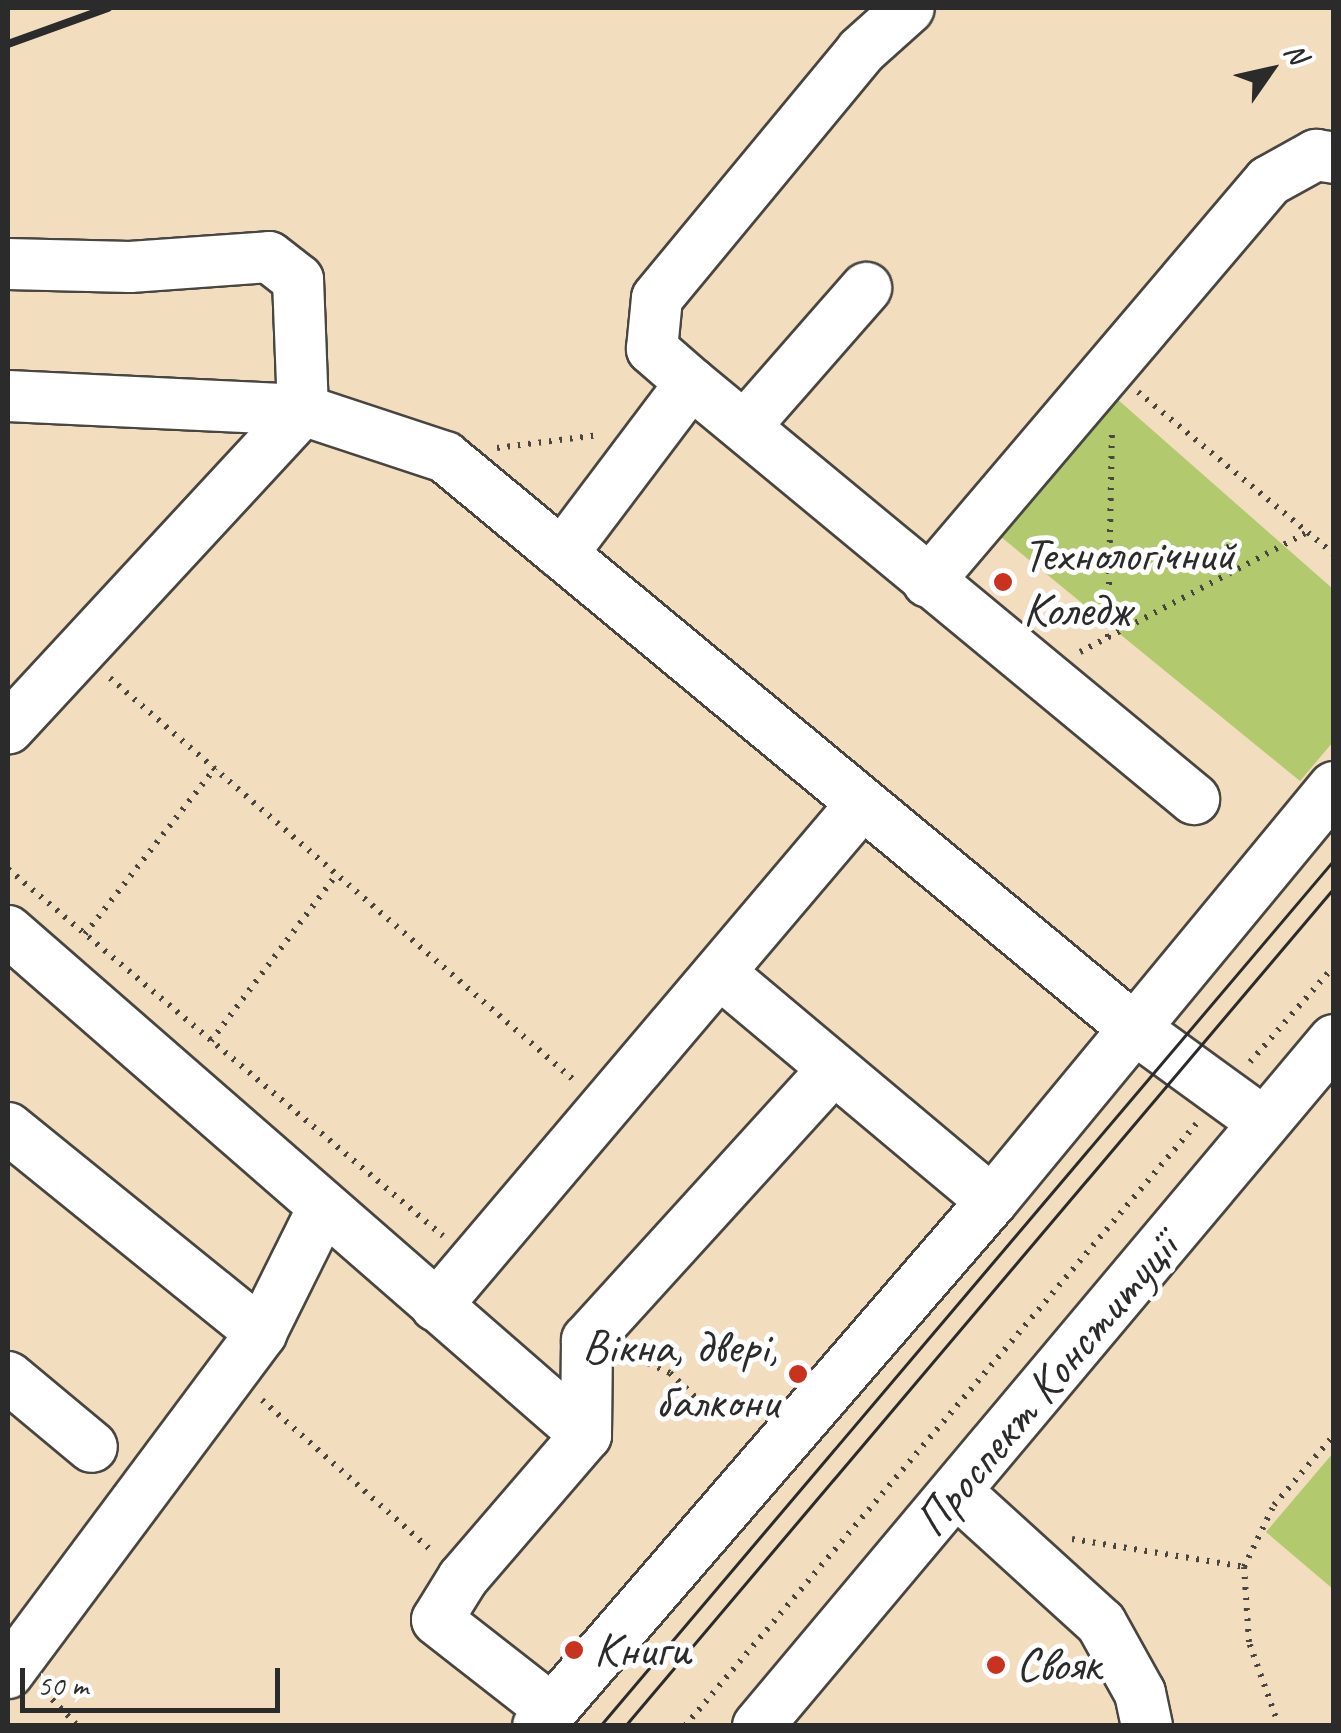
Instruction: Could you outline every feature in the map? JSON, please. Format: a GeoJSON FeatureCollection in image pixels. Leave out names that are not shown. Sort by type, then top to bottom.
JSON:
{"type":"FeatureCollection","features":[{"type":"Feature","properties":{"kind":"street"},"geometry":{"type":"LineString","coordinates":[[909,8],[861,51],[656,298],[652,349],[690,383],[748,424],[928,582],[1194,799]]}},
{"type":"Feature","properties":{"kind":"street"},"geometry":{"type":"LineString","coordinates":[[928,582],[1269,181],[1316,155],[1334,158]]}},
{"type":"Feature","properties":{"kind":"street"},"geometry":{"type":"LineString","coordinates":[[8,264],[130,266],[268,257],[298,280],[303,410],[78,651],[18,705]]}},
{"type":"Feature","properties":{"kind":"street"},"geometry":{"type":"LineString","coordinates":[[748,424],[866,288]]}},
{"type":"Feature","properties":{"kind":"street"},"geometry":{"type":"LineString","coordinates":[[562,554],[690,383]]}},
{"type":"Feature","properties":{"kind":"street"},"geometry":{"type":"LineString","coordinates":[[8,396],[303,410],[445,457],[1131,1026],[1263,1122]]}},
{"type":"Feature","properties":{"kind":"street"},"geometry":{"type":"LineString","coordinates":[[833,1070],[587,1340],[586,1435],[463,1578],[437,1620],[544,1717],[992,1201],[1131,1026],[1334,787]]}},
{"type":"Feature","properties":{"kind":"street"},"geometry":{"type":"LineString","coordinates":[[436,1306],[470,1259],[601,1105],[720,974],[860,805]]}},
{"type":"Feature","properties":{"kind":"street"},"geometry":{"type":"LineString","coordinates":[[8,932],[586,1435]]}},
{"type":"Feature","properties":{"kind":"street"},"geometry":{"type":"LineString","coordinates":[[720,974],[992,1201]]}},
{"type":"Feature","properties":{"kind":"street","name":"Проспект Конституції"},"geometry":{"type":"LineString","coordinates":[[758,1726],[958,1493],[1334,1040]]}},
{"type":"Feature","properties":{"kind":"street"},"geometry":{"type":"LineString","coordinates":[[8,1128],[261,1334]]}},
{"type":"Feature","properties":{"kind":"street"},"geometry":{"type":"LineString","coordinates":[[8,1673],[261,1334],[322,1208]]}},
{"type":"Feature","properties":{"kind":"street"},"geometry":{"type":"LineString","coordinates":[[8,1377],[92,1447]]}},
{"type":"Feature","properties":{"kind":"street"},"geometry":{"type":"LineString","coordinates":[[958,1493],[1000,1527],[1100,1623],[1140,1693],[1147,1726]]}},
{"type":"Feature","properties":{"kind":"path"},"geometry":{"type":"LineString","coordinates":[[1111,369],[1334,554]]}},
{"type":"Feature","properties":{"kind":"path"},"geometry":{"type":"LineString","coordinates":[[1108,637],[1111,369]]}},
{"type":"Feature","properties":{"kind":"path"},"geometry":{"type":"LineString","coordinates":[[491,448],[603,433]]}},
{"type":"Feature","properties":{"kind":"path"},"geometry":{"type":"LineString","coordinates":[[1038,673],[1306,533]]}},
{"type":"Feature","properties":{"kind":"path"},"geometry":{"type":"LineString","coordinates":[[78,651],[601,1105]]}},
{"type":"Feature","properties":{"kind":"path"},"geometry":{"type":"LineString","coordinates":[[85,934],[214,768]]}},
{"type":"Feature","properties":{"kind":"path"},"geometry":{"type":"LineString","coordinates":[[8,870],[470,1259]]}},
{"type":"Feature","properties":{"kind":"path"},"geometry":{"type":"LineString","coordinates":[[211,1041],[338,874]]}},
{"type":"Feature","properties":{"kind":"path"},"geometry":{"type":"LineString","coordinates":[[685,1726],[1334,966]]}},
{"type":"Feature","properties":{"kind":"path"},"geometry":{"type":"LineString","coordinates":[[587,1340],[670,1374],[713,1414]]}},
{"type":"Feature","properties":{"kind":"path"},"geometry":{"type":"LineString","coordinates":[[231,1375],[463,1578]]}},
{"type":"Feature","properties":{"kind":"path"},"geometry":{"type":"LineString","coordinates":[[1279,1726],[1249,1642],[1244,1567],[1274,1505],[1334,1436]]}},
{"type":"Feature","properties":{"kind":"path"},"geometry":{"type":"LineString","coordinates":[[1000,1527],[1244,1567]]}},
{"type":"Feature","properties":{"kind":"green space"},"geometry":{"type":"Polygon","coordinates":[[[1108,391],[1333,589],[1333,742],[1300,781],[990,528],[1108,391]]]}},
{"type":"Feature","properties":{"kind":"green space"},"geometry":{"type":"Polygon","coordinates":[[[1333,1453],[1333,1589],[1266,1532],[1333,1453]]]}},
{"type":"Feature","properties":{"kind":"tram line"},"geometry":{"type":"LineString","coordinates":[[600,1726],[1334,860]]}},
{"type":"Feature","properties":{"kind":"tram line"},"geometry":{"type":"LineString","coordinates":[[625,1726],[1334,888]]}},
{"type":"Feature","properties":{"kind":"railway"},"geometry":{"type":"LineString","coordinates":[[8,44],[108,8]]}},
{"type":"Feature","properties":{"kind":"place","name":"Технологічний Коледж"},"geometry":{"type":"Point","coordinates":[1003,582]}},
{"type":"Feature","properties":{"kind":"place","name":"Вікна, двері, балкони"},"geometry":{"type":"Point","coordinates":[798,1374]}},
{"type":"Feature","properties":{"kind":"place","name":"Книги"},"geometry":{"type":"Point","coordinates":[574,1650]}},
{"type":"Feature","properties":{"kind":"place","name":"Свояк"},"geometry":{"type":"Point","coordinates":[996,1665]}}]}
